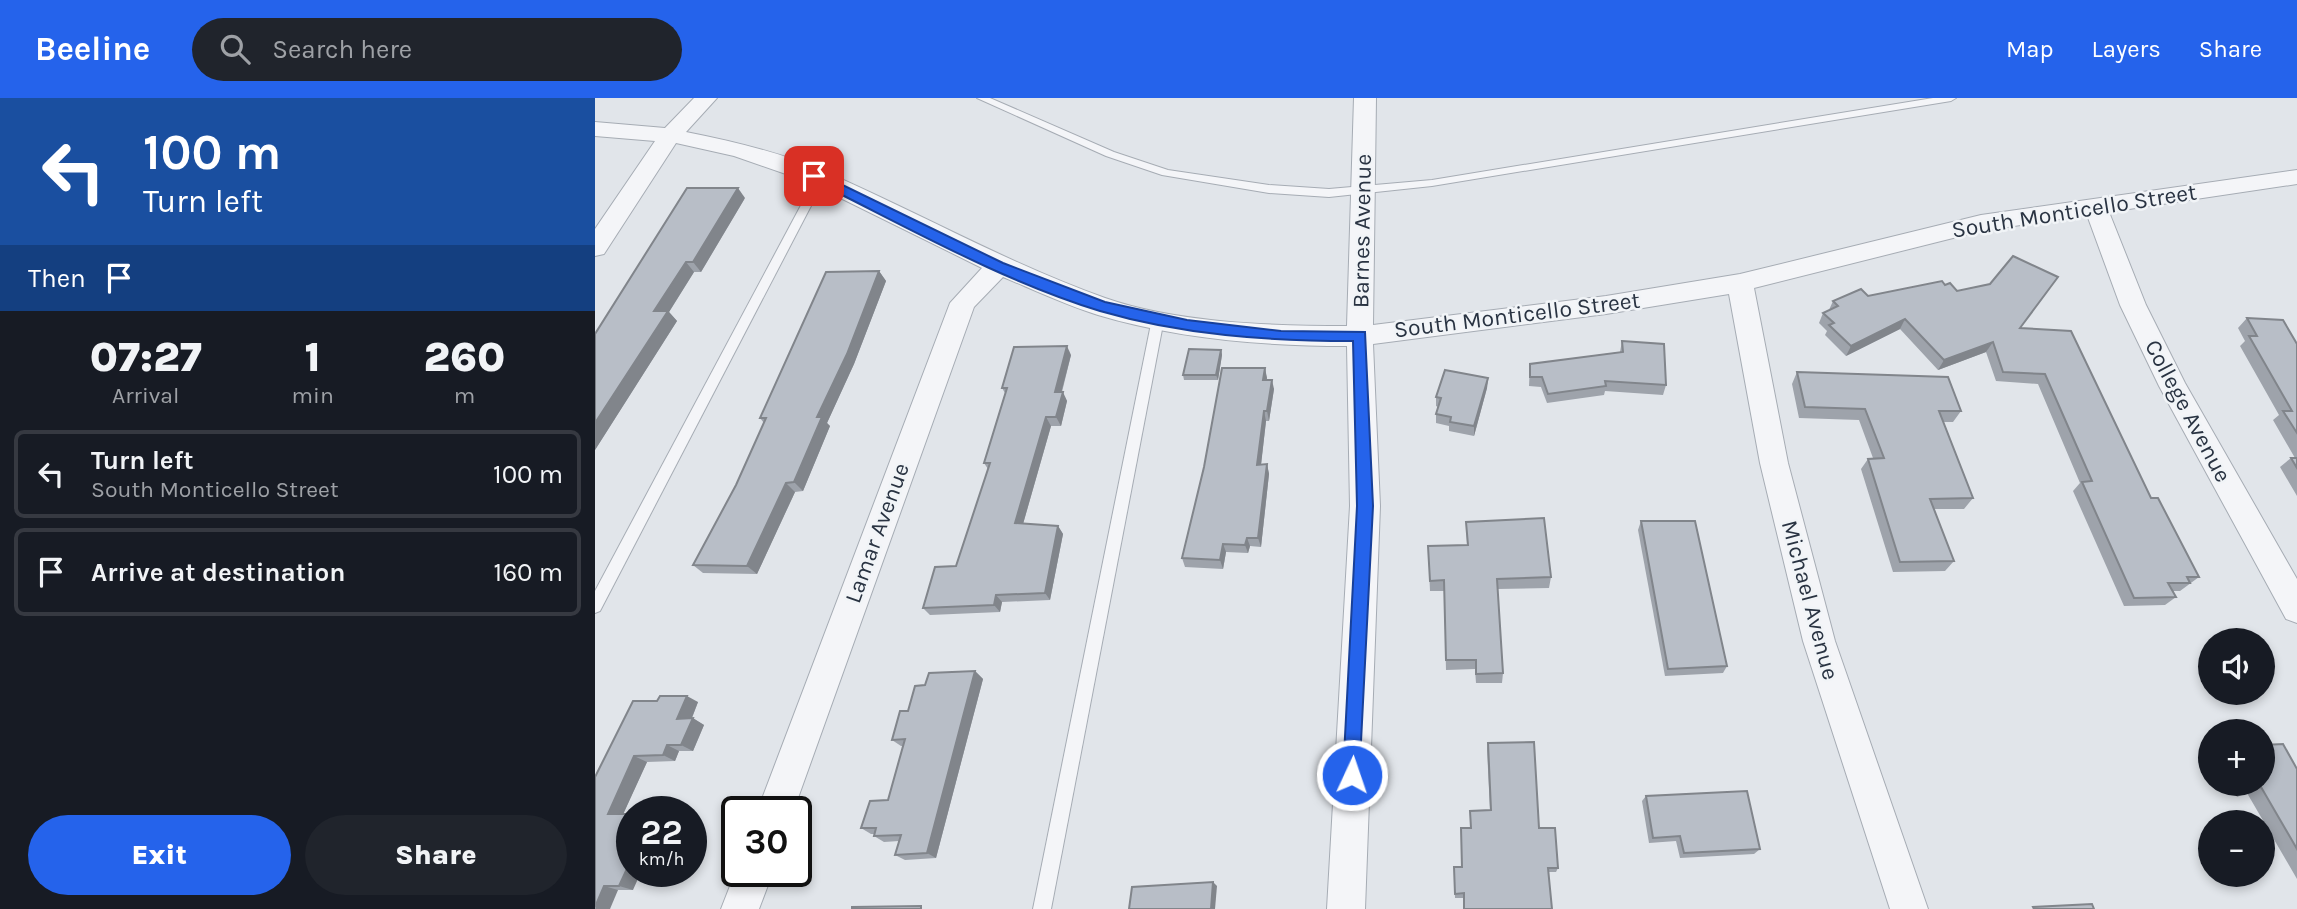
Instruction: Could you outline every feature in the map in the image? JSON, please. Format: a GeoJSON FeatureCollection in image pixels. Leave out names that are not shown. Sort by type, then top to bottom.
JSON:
{"type":"FeatureCollection","features":[{"type":"Feature","properties":{"kind":"street"},"geometry":{"type":"LineString","coordinates":[[595,248],[670,135],[706,98]]}},
{"type":"Feature","properties":{"kind":"street","name":"Barnes Avenue"},"geometry":{"type":"LineString","coordinates":[[1346,909],[1365,506],[1360,336],[1365,98]]}},
{"type":"Feature","properties":{"kind":"street","name":"South Monticello Street"},"geometry":{"type":"LineString","coordinates":[[595,129],[670,135],[740,150],[820,179],[999,266],[1103,306],[1157,319],[1281,336],[1360,336],[1593,307],[1740,283],[1981,223],[2297,177]]}},
{"type":"Feature","properties":{"kind":"street","name":"College Avenue"},"geometry":{"type":"LineString","coordinates":[[2095,205],[2133,305],[2173,386],[2297,609]]}},
{"type":"Feature","properties":{"kind":"street","name":"Lamar Avenue"},"geometry":{"type":"LineString","coordinates":[[781,796],[963,303],[999,266]]}},
{"type":"Feature","properties":{"kind":"street","name":"Michael Avenue"},"geometry":{"type":"LineString","coordinates":[[1740,283],[1774,463],[1819,642],[1909,909]]}},
{"type":"Feature","properties":{"kind":"street"},"geometry":{"type":"LineString","coordinates":[[740,909],[748,887]]}},
{"type":"Feature","properties":{"kind":"lane"},"geometry":{"type":"LineString","coordinates":[[982,98],[1109,154],[1166,173],[1269,189],[1329,193],[1432,183],[1951,98]]}},
{"type":"Feature","properties":{"kind":"lane"},"geometry":{"type":"LineString","coordinates":[[595,606],[820,179]]}},
{"type":"Feature","properties":{"kind":"lane"},"geometry":{"type":"LineString","coordinates":[[1042,909],[1157,319]]}},
{"type":"Feature","properties":{"kind":"building"},"geometry":{"type":"Polygon","coordinates":[[[687,188],[738,188],[693,262],[686,262],[654,311],[668,311],[595,423],[595,334],[687,188]]]}},
{"type":"Feature","properties":{"kind":"building"},"geometry":{"type":"Polygon","coordinates":[[[2013,256],[2058,277],[2020,328],[2071,331],[2151,498],[2158,498],[2199,577],[2187,577],[2190,583],[2168,583],[2176,597],[2134,598],[2082,482],[2092,481],[2045,374],[2003,372],[1993,342],[1944,360],[1905,319],[1851,346],[1829,325],[1834,323],[1823,313],[1838,306],[1833,301],[1861,289],[1868,296],[1942,281],[1945,285],[1950,283],[1957,291],[1990,284],[2013,256]]]}},
{"type":"Feature","properties":{"kind":"building"},"geometry":{"type":"Polygon","coordinates":[[[879,271],[847,354],[817,417],[822,417],[794,482],[786,483],[747,566],[693,565],[736,485],[766,418],[760,418],[826,272],[879,271]]]}},
{"type":"Feature","properties":{"kind":"building"},"geometry":{"type":"Polygon","coordinates":[[[2247,318],[2283,320],[2297,344],[2297,433],[2283,411],[2292,411],[2249,336],[2257,336],[2247,318]]]}},
{"type":"Feature","properties":{"kind":"building"},"geometry":{"type":"Polygon","coordinates":[[[1622,341],[1664,344],[1666,385],[1605,381],[1606,386],[1548,394],[1542,377],[1530,377],[1530,364],[1623,352],[1622,341]]]}},
{"type":"Feature","properties":{"kind":"building"},"geometry":{"type":"Polygon","coordinates":[[[1067,346],[1055,392],[1063,392],[1056,417],[1046,417],[1015,523],[1058,526],[1045,593],[996,595],[994,605],[923,608],[935,567],[956,566],[990,463],[984,463],[1007,388],[1002,388],[1014,347],[1067,346]]]}},
{"type":"Feature","properties":{"kind":"building"},"geometry":{"type":"Polygon","coordinates":[[[1189,349],[1221,350],[1216,375],[1183,375],[1189,349]]]}},
{"type":"Feature","properties":{"kind":"building"},"geometry":{"type":"Polygon","coordinates":[[[1222,368],[1265,368],[1263,380],[1272,380],[1267,411],[1264,411],[1257,465],[1267,464],[1258,538],[1247,538],[1245,545],[1223,544],[1220,560],[1182,558],[1204,467],[1222,368]]]}},
{"type":"Feature","properties":{"kind":"building"},"geometry":{"type":"Polygon","coordinates":[[[1445,370],[1488,378],[1474,426],[1450,422],[1451,417],[1436,414],[1441,398],[1436,397],[1445,370]]]}},
{"type":"Feature","properties":{"kind":"building"},"geometry":{"type":"Polygon","coordinates":[[[1797,372],[1948,377],[1961,411],[1939,411],[1973,498],[1930,499],[1954,561],[1900,562],[1868,459],[1884,458],[1865,409],[1805,407],[1797,372]]]}},
{"type":"Feature","properties":{"kind":"building"},"geometry":{"type":"Polygon","coordinates":[[[1544,518],[1551,577],[1497,579],[1503,673],[1476,674],[1476,660],[1446,660],[1444,580],[1430,581],[1428,546],[1468,545],[1466,522],[1544,518]]]}},
{"type":"Feature","properties":{"kind":"building"},"geometry":{"type":"Polygon","coordinates":[[[1641,521],[1695,521],[1727,666],[1668,669],[1641,521]]]}},
{"type":"Feature","properties":{"kind":"building"},"geometry":{"type":"Polygon","coordinates":[[[975,671],[927,853],[895,855],[901,835],[874,836],[876,828],[861,828],[870,801],[888,800],[905,739],[892,740],[900,711],[908,711],[915,686],[925,685],[929,673],[975,671]]]}},
{"type":"Feature","properties":{"kind":"building"},"geometry":{"type":"Polygon","coordinates":[[[660,696],[687,696],[677,719],[693,718],[681,745],[667,745],[663,755],[634,756],[608,814],[616,814],[616,886],[604,886],[595,907],[595,777],[633,701],[657,701],[660,696]]]}},
{"type":"Feature","properties":{"kind":"building"},"geometry":{"type":"Polygon","coordinates":[[[1534,742],[1539,828],[1555,828],[1558,868],[1548,868],[1552,909],[1464,909],[1464,893],[1455,894],[1454,867],[1462,867],[1461,828],[1471,828],[1470,811],[1491,810],[1488,743],[1534,742]]]}},
{"type":"Feature","properties":{"kind":"building"},"geometry":{"type":"Polygon","coordinates":[[[2275,744],[2283,744],[2297,769],[2297,849],[2266,796],[2275,796],[2275,744]]]}},
{"type":"Feature","properties":{"kind":"building"},"geometry":{"type":"Polygon","coordinates":[[[1747,791],[1760,849],[1684,853],[1680,836],[1653,838],[1646,796],[1747,791]]]}},
{"type":"Feature","properties":{"kind":"building"},"geometry":{"type":"Polygon","coordinates":[[[1213,882],[1211,909],[1129,909],[1132,887],[1213,882]]]}},
{"type":"Feature","properties":{"kind":"building"},"geometry":{"type":"Polygon","coordinates":[[[2092,904],[2094,909],[2033,907],[2092,904]]]}},
{"type":"Feature","properties":{"kind":"building"},"geometry":{"type":"Polygon","coordinates":[[[921,906],[921,909],[852,909],[852,907],[921,906]]]}},
{"type":"Feature","properties":{"kind":"route"},"geometry":{"type":"LineString","coordinates":[[814,176],[999,266],[1054,290],[1103,306],[1187,325],[1281,336],[1360,336],[1365,506],[1352,775]]}}]}
